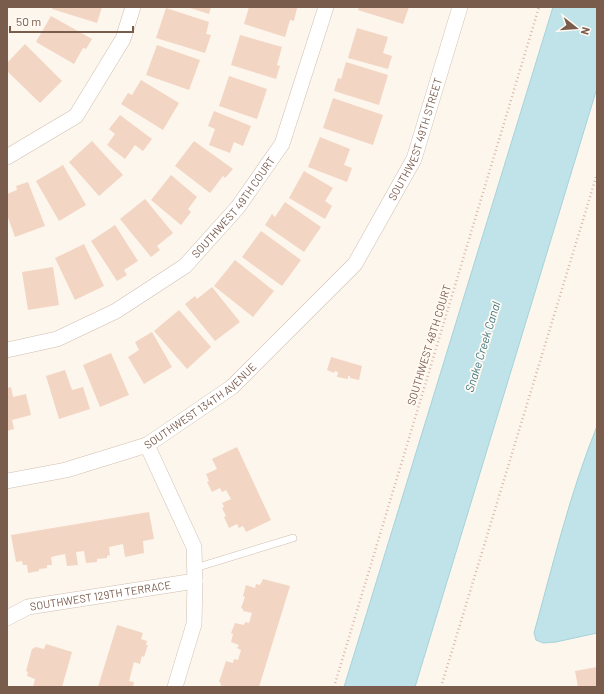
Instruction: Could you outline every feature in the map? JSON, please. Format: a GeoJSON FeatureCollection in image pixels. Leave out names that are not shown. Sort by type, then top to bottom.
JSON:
{"type":"FeatureCollection","features":[{"type":"Feature","properties":{"kind":"street"},"geometry":{"type":"LineString","coordinates":[[7,157],[76,116],[123,39],[133,7]]}},
{"type":"Feature","properties":{"kind":"street","name":"SOUTHWEST 49TH COURT"},"geometry":{"type":"LineString","coordinates":[[7,350],[57,339],[116,311],[185,266],[238,207],[282,144],[326,7]]}},
{"type":"Feature","properties":{"kind":"street","name":"SOUTHWEST 49TH STREET"},"geometry":{"type":"LineString","coordinates":[[355,264],[414,159],[460,7]]}},
{"type":"Feature","properties":{"kind":"street","name":"SOUTHWEST 134TH AVENUE"},"geometry":{"type":"LineString","coordinates":[[7,481],[66,470],[148,445],[232,387],[355,264]]}},
{"type":"Feature","properties":{"kind":"street"},"geometry":{"type":"LineString","coordinates":[[148,445],[194,547],[194,624],[175,687]]}},
{"type":"Feature","properties":{"kind":"street","name":"SOUTHWEST 129TH TERRACE"},"geometry":{"type":"LineString","coordinates":[[7,618],[28,607],[195,574]]}},
{"type":"Feature","properties":{"kind":"lane"},"geometry":{"type":"LineString","coordinates":[[195,574],[293,538]]}},
{"type":"Feature","properties":{"kind":"path","name":"SOUTHWEST 48TH COURT"},"geometry":{"type":"LineString","coordinates":[[334,687],[539,7]]}},
{"type":"Feature","properties":{"kind":"path"},"geometry":{"type":"LineString","coordinates":[[442,687],[597,174]]}},
{"type":"Feature","properties":{"kind":"water","name":"Snake Creek Canal"},"geometry":{"type":"Polygon","coordinates":[[[553,7],[597,7],[597,88],[415,687],[344,687],[553,7]]]}},
{"type":"Feature","properties":{"kind":"water"},"geometry":{"type":"Polygon","coordinates":[[[597,426],[597,633],[556,642],[543,643],[536,640],[534,633],[570,503],[597,426]]]}},
{"type":"Feature","properties":{"kind":"building"},"geometry":{"type":"Polygon","coordinates":[[[53,7],[102,7],[97,23],[52,9],[53,7]]]}},
{"type":"Feature","properties":{"kind":"building"},"geometry":{"type":"Polygon","coordinates":[[[187,7],[211,7],[209,14],[187,7]]]}},
{"type":"Feature","properties":{"kind":"building"},"geometry":{"type":"Polygon","coordinates":[[[249,7],[297,8],[294,21],[290,20],[285,37],[244,24],[249,7]]]}},
{"type":"Feature","properties":{"kind":"building"},"geometry":{"type":"Polygon","coordinates":[[[359,7],[409,7],[403,24],[358,10],[359,7]]]}},
{"type":"Feature","properties":{"kind":"building"},"geometry":{"type":"Polygon","coordinates":[[[166,8],[209,22],[206,34],[211,35],[205,53],[156,38],[166,8]]]}},
{"type":"Feature","properties":{"kind":"building"},"geometry":{"type":"Polygon","coordinates":[[[51,16],[92,39],[86,49],[83,48],[74,64],[36,42],[51,16]]]}},
{"type":"Feature","properties":{"kind":"building"},"geometry":{"type":"Polygon","coordinates":[[[357,28],[388,37],[383,53],[392,56],[388,69],[348,58],[357,28]]]}},
{"type":"Feature","properties":{"kind":"building"},"geometry":{"type":"Polygon","coordinates":[[[240,35],[282,47],[277,65],[280,66],[276,79],[231,65],[240,35]]]}},
{"type":"Feature","properties":{"kind":"building"},"geometry":{"type":"Polygon","coordinates":[[[25,44],[62,81],[40,103],[7,71],[7,63],[25,44]]]}},
{"type":"Feature","properties":{"kind":"building"},"geometry":{"type":"Polygon","coordinates":[[[157,45],[200,60],[189,90],[146,75],[157,45]]]}},
{"type":"Feature","properties":{"kind":"building"},"geometry":{"type":"Polygon","coordinates":[[[346,62],[388,75],[379,105],[334,91],[338,78],[341,79],[346,62]]]}},
{"type":"Feature","properties":{"kind":"building"},"geometry":{"type":"Polygon","coordinates":[[[229,76],[267,89],[257,119],[219,106],[229,76]]]}},
{"type":"Feature","properties":{"kind":"building"},"geometry":{"type":"Polygon","coordinates":[[[141,80],[179,103],[163,130],[121,104],[128,93],[132,95],[141,80]]]}},
{"type":"Feature","properties":{"kind":"building"},"geometry":{"type":"Polygon","coordinates":[[[333,98],[383,115],[373,145],[323,128],[333,98]]]}},
{"type":"Feature","properties":{"kind":"building"},"geometry":{"type":"Polygon","coordinates":[[[214,111],[251,126],[243,146],[234,142],[230,153],[209,145],[215,129],[208,126],[214,111]]]}},
{"type":"Feature","properties":{"kind":"building"},"geometry":{"type":"Polygon","coordinates":[[[120,115],[152,139],[143,151],[135,145],[125,159],[107,145],[115,134],[109,129],[120,115]]]}},
{"type":"Feature","properties":{"kind":"building"},"geometry":{"type":"Polygon","coordinates":[[[320,137],[350,149],[344,165],[352,168],[347,182],[308,167],[320,137]]]}},
{"type":"Feature","properties":{"kind":"building"},"geometry":{"type":"Polygon","coordinates":[[[92,141],[123,175],[99,196],[69,162],[92,141]]]}},
{"type":"Feature","properties":{"kind":"building"},"geometry":{"type":"Polygon","coordinates":[[[194,141],[233,169],[225,178],[223,176],[210,193],[175,166],[194,141]]]}},
{"type":"Feature","properties":{"kind":"building"},"geometry":{"type":"Polygon","coordinates":[[[63,165],[86,205],[59,221],[36,181],[63,165]]]}},
{"type":"Feature","properties":{"kind":"building"},"geometry":{"type":"Polygon","coordinates":[[[304,171],[333,188],[325,201],[332,206],[325,219],[289,198],[304,171]]]}},
{"type":"Feature","properties":{"kind":"building"},"geometry":{"type":"Polygon","coordinates":[[[171,175],[197,197],[188,209],[191,212],[181,225],[151,200],[171,175]]]}},
{"type":"Feature","properties":{"kind":"building"},"geometry":{"type":"Polygon","coordinates":[[[28,182],[45,226],[15,237],[7,215],[7,194],[17,190],[16,186],[28,182]]]}},
{"type":"Feature","properties":{"kind":"building"},"geometry":{"type":"Polygon","coordinates":[[[145,199],[173,233],[157,246],[160,250],[151,257],[120,219],[145,199]]]}},
{"type":"Feature","properties":{"kind":"building"},"geometry":{"type":"Polygon","coordinates":[[[285,202],[321,227],[304,252],[265,225],[272,214],[275,217],[285,202]]]}},
{"type":"Feature","properties":{"kind":"building"},"geometry":{"type":"Polygon","coordinates":[[[115,225],[138,261],[124,270],[127,275],[117,281],[91,241],[115,225]]]}},
{"type":"Feature","properties":{"kind":"building"},"geometry":{"type":"Polygon","coordinates":[[[261,231],[301,260],[282,286],[242,257],[261,231]]]}},
{"type":"Feature","properties":{"kind":"building"},"geometry":{"type":"Polygon","coordinates":[[[84,244],[104,286],[75,300],[55,258],[84,244]]]}},
{"type":"Feature","properties":{"kind":"building"},"geometry":{"type":"Polygon","coordinates":[[[235,260],[274,291],[253,317],[214,286],[235,260]]]}},
{"type":"Feature","properties":{"kind":"building"},"geometry":{"type":"Polygon","coordinates":[[[53,267],[59,305],[28,310],[22,272],[53,267]]]}},
{"type":"Feature","properties":{"kind":"building"},"geometry":{"type":"Polygon","coordinates":[[[212,287],[240,322],[215,341],[185,304],[195,296],[197,299],[212,287]]]}},
{"type":"Feature","properties":{"kind":"building"},"geometry":{"type":"Polygon","coordinates":[[[179,310],[211,347],[187,369],[154,331],[179,310]]]}},
{"type":"Feature","properties":{"kind":"building"},"geometry":{"type":"Polygon","coordinates":[[[152,332],[172,367],[144,384],[128,357],[139,350],[135,342],[152,332]]]}},
{"type":"Feature","properties":{"kind":"building"},"geometry":{"type":"Polygon","coordinates":[[[111,353],[129,395],[100,407],[83,365],[111,353]]]}},
{"type":"Feature","properties":{"kind":"building"},"geometry":{"type":"Polygon","coordinates":[[[331,357],[362,366],[359,380],[350,378],[350,376],[348,376],[348,379],[337,377],[338,372],[335,371],[334,373],[327,370],[331,357]]]}},
{"type":"Feature","properties":{"kind":"building"},"geometry":{"type":"Polygon","coordinates":[[[65,370],[72,390],[83,387],[90,409],[59,419],[46,376],[65,370]]]}},
{"type":"Feature","properties":{"kind":"building"},"geometry":{"type":"Polygon","coordinates":[[[11,387],[13,397],[26,394],[31,415],[12,420],[14,429],[7,431],[7,388],[11,387]]]}},
{"type":"Feature","properties":{"kind":"building"},"geometry":{"type":"Polygon","coordinates":[[[237,447],[271,520],[246,532],[243,526],[239,528],[237,524],[229,528],[224,517],[226,516],[222,508],[224,507],[222,503],[231,499],[226,490],[222,492],[220,488],[212,492],[207,482],[209,481],[206,474],[217,469],[212,459],[237,447]]]}},
{"type":"Feature","properties":{"kind":"building"},"geometry":{"type":"Polygon","coordinates":[[[149,512],[154,539],[143,541],[144,553],[125,557],[123,544],[109,547],[110,555],[107,556],[107,558],[97,559],[97,562],[86,563],[84,551],[76,552],[78,565],[67,566],[65,554],[51,557],[52,565],[47,565],[47,568],[28,573],[27,565],[23,565],[22,561],[16,562],[11,535],[149,512]]]}},
{"type":"Feature","properties":{"kind":"building"},"geometry":{"type":"Polygon","coordinates":[[[263,579],[290,586],[259,687],[226,687],[220,685],[221,683],[219,682],[226,661],[233,663],[234,659],[238,660],[241,650],[237,648],[239,645],[231,642],[233,634],[231,633],[235,623],[244,625],[245,622],[249,623],[252,613],[243,611],[241,608],[245,597],[243,596],[246,585],[255,588],[256,584],[260,585],[263,579]]]}},
{"type":"Feature","properties":{"kind":"building"},"geometry":{"type":"Polygon","coordinates":[[[117,625],[143,633],[141,639],[147,641],[146,645],[148,645],[144,657],[142,656],[140,664],[134,662],[129,681],[134,682],[133,687],[98,687],[117,625]]]}},
{"type":"Feature","properties":{"kind":"building"},"geometry":{"type":"Polygon","coordinates":[[[46,644],[72,652],[62,687],[33,687],[35,679],[27,676],[28,672],[26,671],[32,649],[36,647],[44,649],[46,644]]]}},
{"type":"Feature","properties":{"kind":"building"},"geometry":{"type":"Polygon","coordinates":[[[597,667],[597,687],[578,687],[575,671],[597,667]]]}}]}
